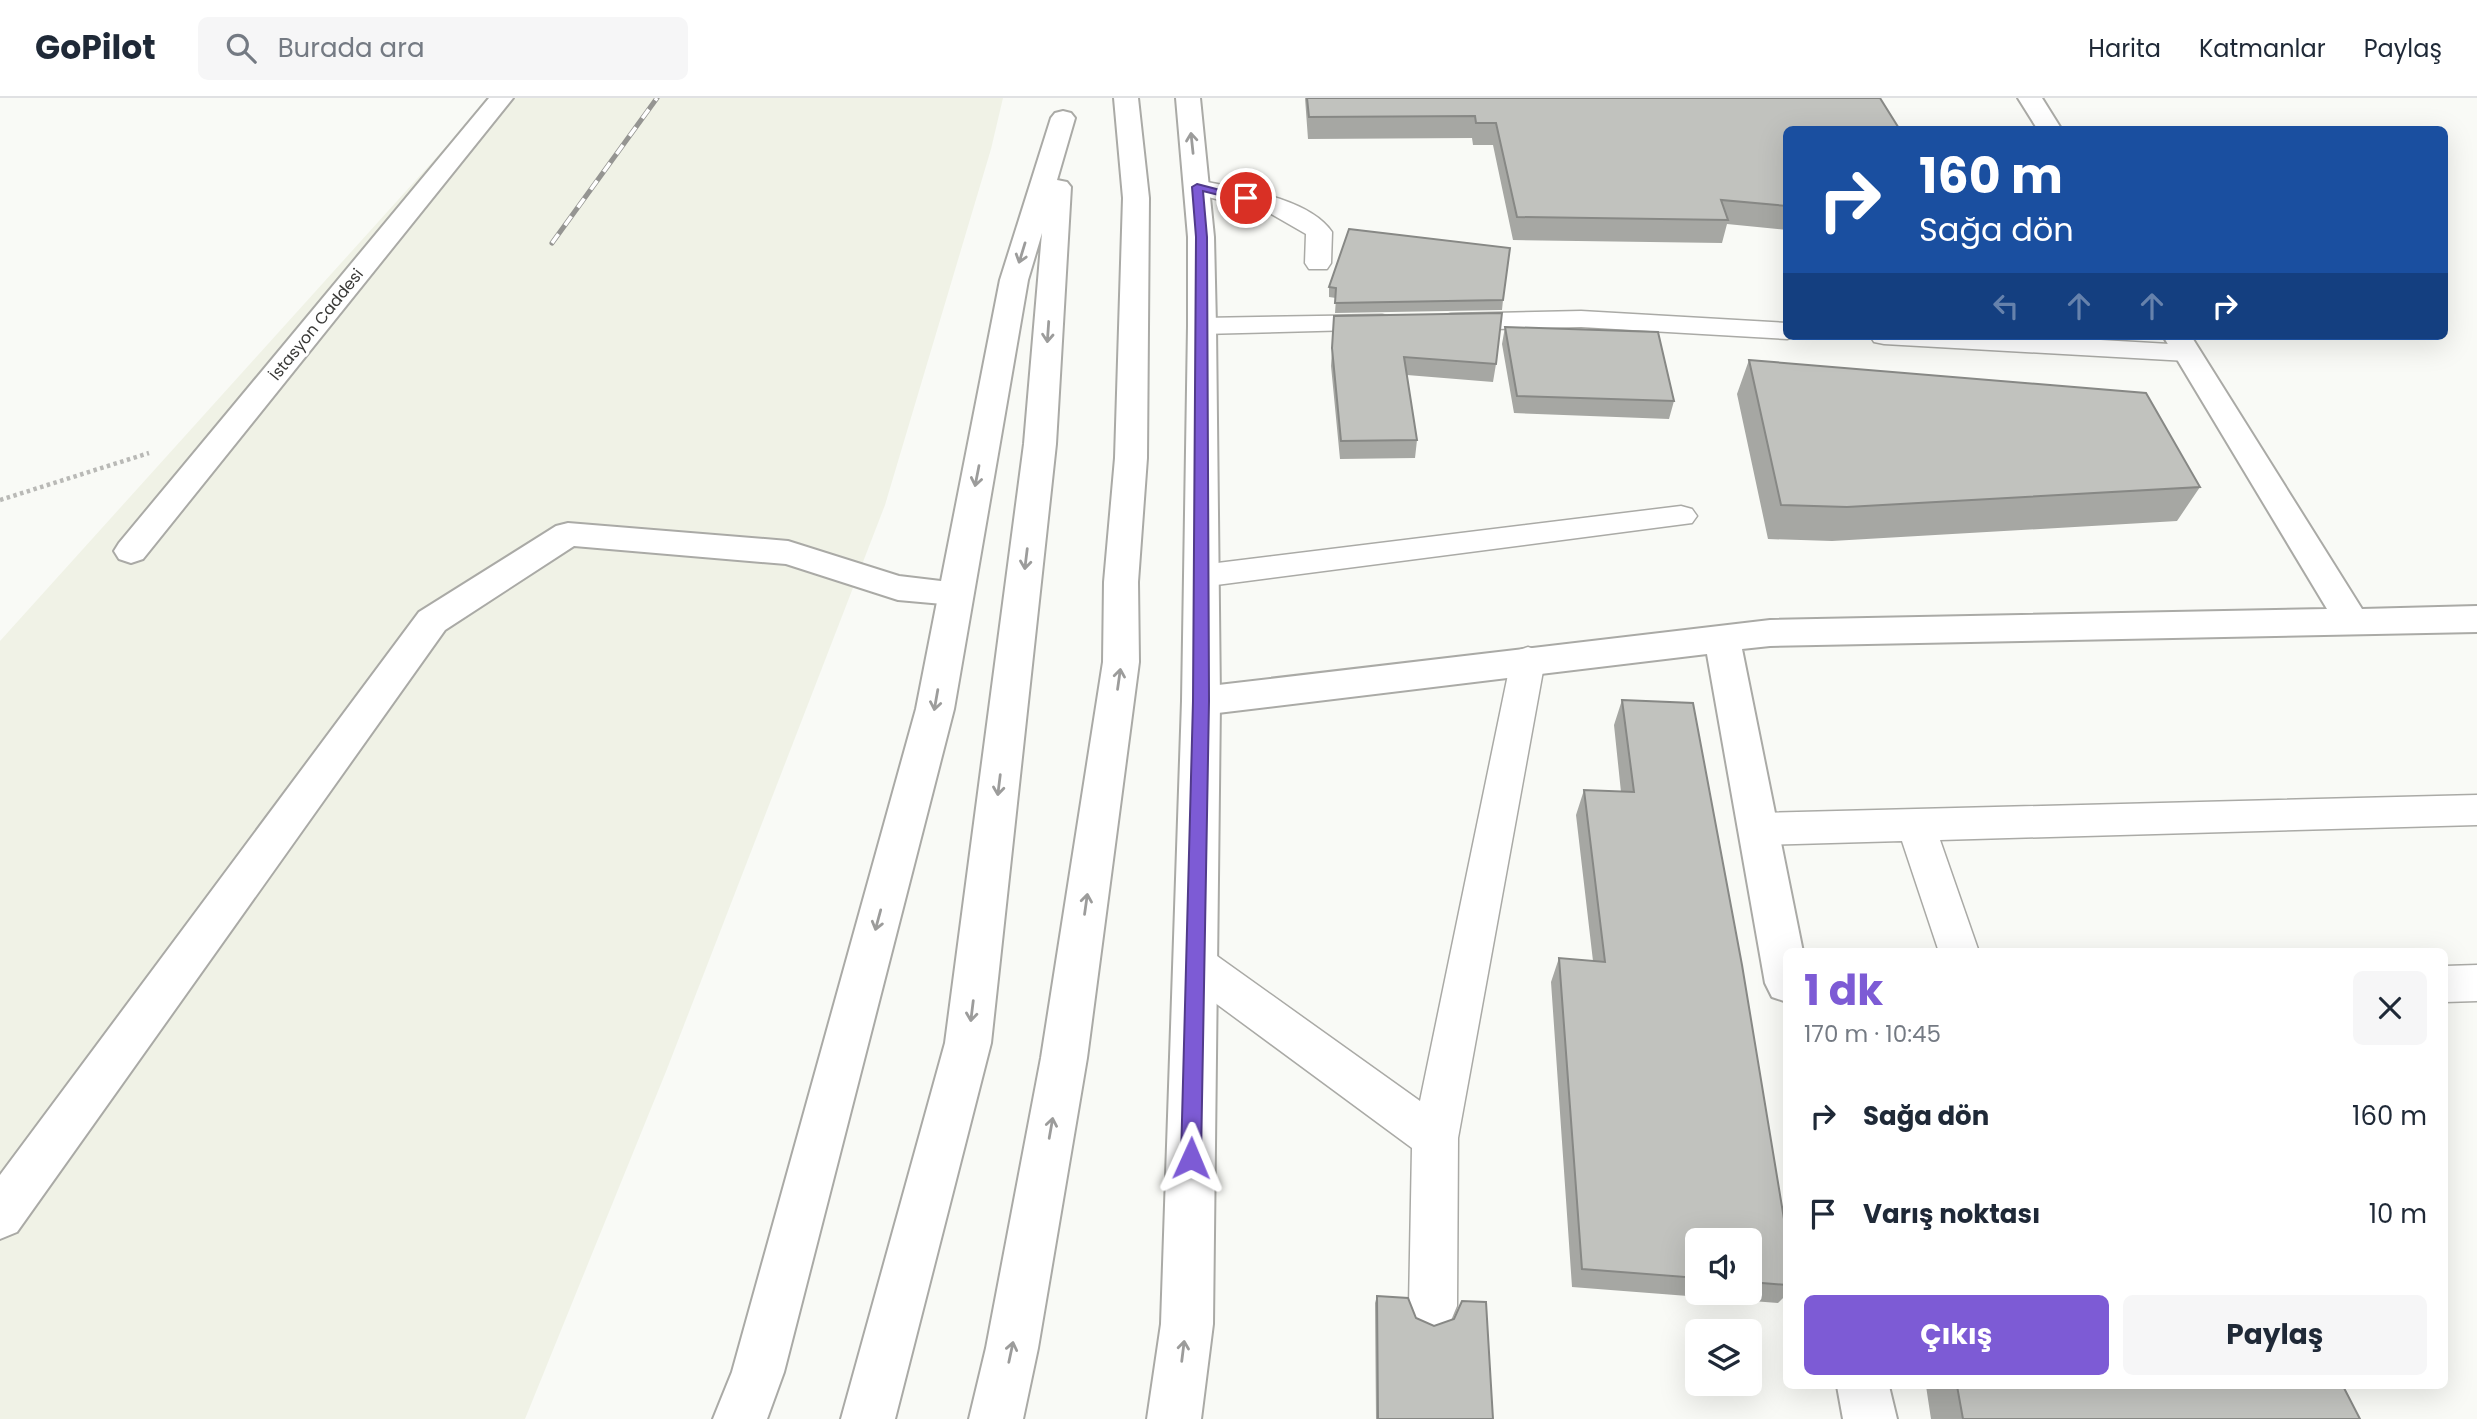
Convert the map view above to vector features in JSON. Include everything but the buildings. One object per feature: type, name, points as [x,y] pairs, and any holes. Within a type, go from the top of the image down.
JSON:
[{"type":"main road","name":"İstasyon Caddesi","points":[[131,551],[501,98]]},
{"type":"main road","points":[[996,1419],[1012,1348],[1064,1058],[1121,662],[1121,582],[1131,458],[1136,198],[1126,98]]},
{"type":"main road","points":[[1174,1419],[1187,1324],[1201,701],[1202,237],[1188,98]]},
{"type":"main road","points":[[2030,98],[2048,126]]},
{"type":"main road","points":[[740,1419],[758,1371],[935,709],[954,593],[1014,280],[1064,108]]},
{"type":"main road","points":[[868,1419],[968,1043],[1040,444],[1064,108]]},
{"type":"main road","points":[[2182,344],[2353,621]]},
{"type":"main road","points":[[0,1215],[432,621],[568,534],[788,553],[898,588],[954,593]]},
{"type":"main road","points":[[1201,701],[1770,633],[2477,619]]},
{"type":"main road","points":[[1722,639],[1783,962]]},
{"type":"main road","points":[[1864,1389],[1870,1419]]},
{"type":"lane","points":[[1197,187],[1271,204],[1304,219],[1319,232],[1318,263]]},
{"type":"lane","points":[[1316,324],[1317,296]]},
{"type":"lane","points":[[1202,327],[1581,319],[1783,331]]},
{"type":"lane","points":[[2033,340],[2182,344]]},
{"type":"lane","points":[[1201,576],[1681,516]]},
{"type":"lane","points":[[1433,1306],[1435,1138],[1528,660]]},
{"type":"lane","points":[[1758,829],[2477,810]]},
{"type":"lane","points":[[1916,825],[1958,948]]},
{"type":"lane","points":[[1195,964],[1435,1138]]},
{"type":"lane","points":[[2448,984],[2477,983]]},
{"type":"path","points":[[0,500],[232,427]]},
{"type":"shaded area","points":[[490,98],[1003,98],[991,149],[885,505],[667,1069],[525,1419],[0,1419],[0,641]]},
{"type":"railway","points":[[552,243],[657,98]]},
{"type":"route","points":[[1191,1158],[1201,701],[1202,237],[1197,187],[1246,198]]}]
